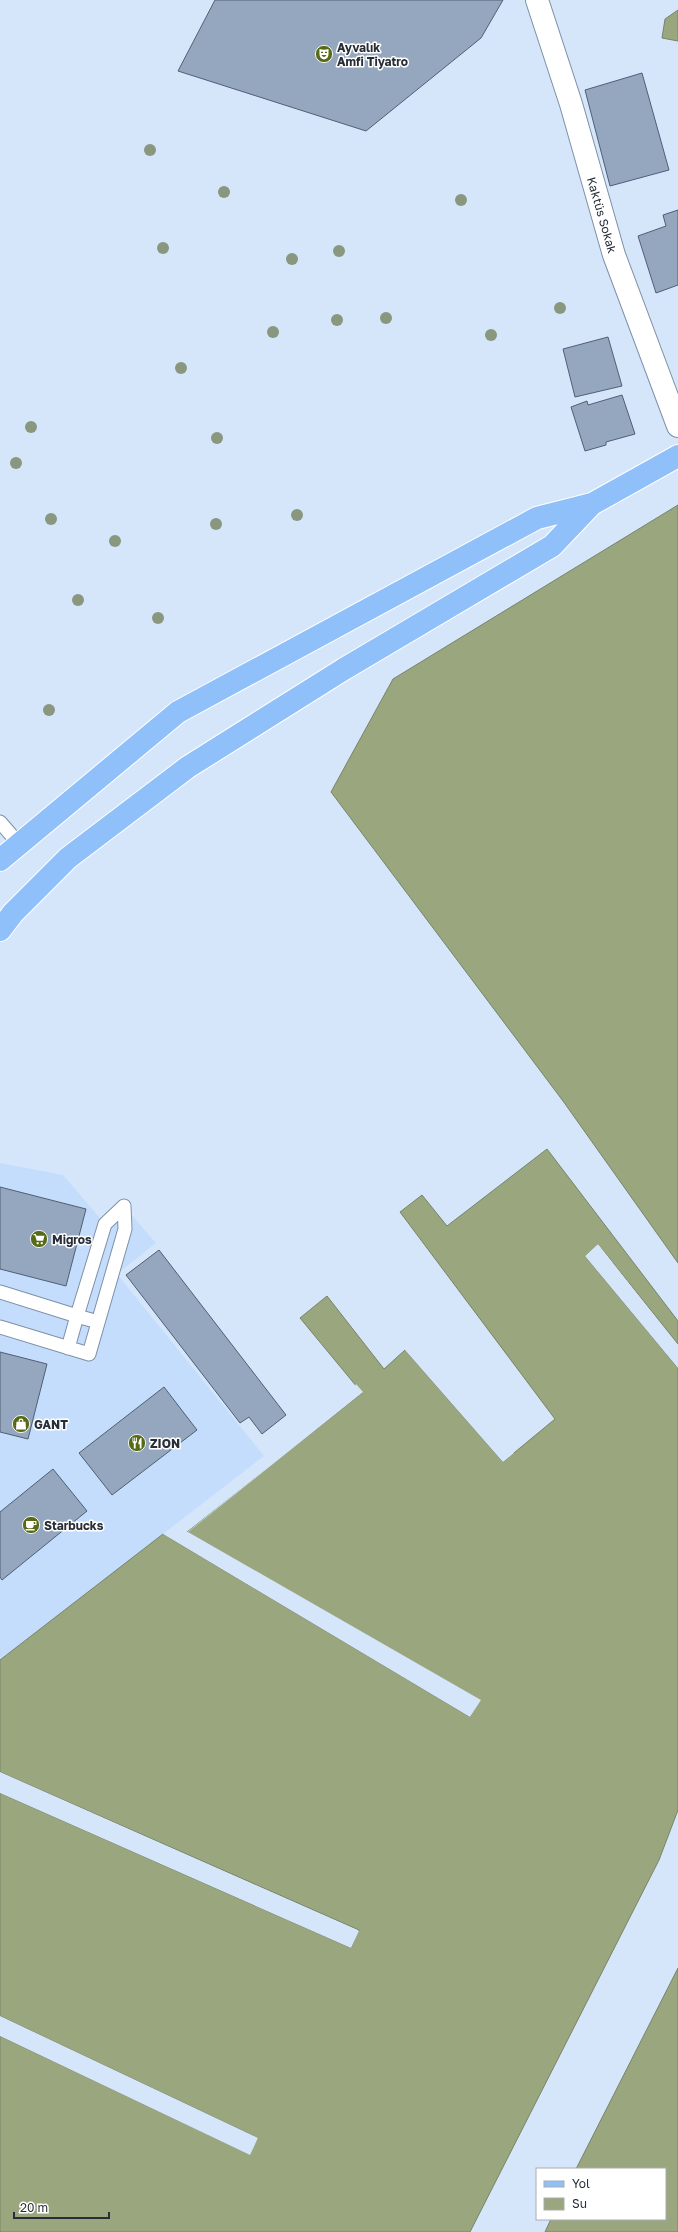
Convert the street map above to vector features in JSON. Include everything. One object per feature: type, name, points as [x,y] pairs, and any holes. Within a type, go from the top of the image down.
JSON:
[{"type":"main road","points":[[0,860],[178,712],[537,518],[592,504],[678,456]]},
{"type":"main road","points":[[0,930],[13,913],[68,858],[188,767],[344,669],[552,546],[592,504]]},
{"type":"street","name":"Kaktüs Sokak","points":[[537,0],[571,104],[614,255],[678,426]]},
{"type":"lane","points":[[0,822],[19,844]]},
{"type":"lane","points":[[0,1327],[68,1348],[89,1354],[125,1229],[124,1206],[105,1224],[68,1348]]},
{"type":"lane","points":[[0,1292],[98,1322]]},
{"type":"shaded area","points":[[0,1163],[63,1175],[105,1224],[124,1206],[156,1243],[117,1274],[264,1456],[0,1660]]},
{"type":"water","points":[[678,10],[678,41],[662,38],[665,19]]},
{"type":"water","points":[[678,505],[678,1263],[563,1101],[331,792],[393,679]]},
{"type":"water","points":[[547,1149],[678,1321],[678,1344],[598,1244],[585,1256],[678,1368],[678,1810],[659,1860],[470,2232],[0,2232],[0,2036],[249,2154],[258,2138],[0,2016],[0,1793],[351,1948],[359,1930],[0,1772],[0,1660],[163,1534],[470,1717],[480,1700],[187,1532],[362,1393],[300,1318],[327,1296],[384,1369],[405,1350],[503,1462],[555,1419],[400,1212],[422,1195],[447,1226]]},
{"type":"water","points":[[678,1968],[678,2232],[545,2232],[551,2220],[666,2220],[666,2168],[577,2168]]},
{"type":"pier","points":[[598,1244],[678,1346],[597,1247],[587,1256],[678,1365],[678,1368],[585,1256]]},
{"type":"pier","points":[[407,1349],[503,1459],[512,1452],[514,1453],[503,1462],[405,1350]]},
{"type":"pier","points":[[356,1384],[363,1392],[188,1532],[481,1700],[470,1717],[163,1534],[165,1533],[470,1715],[478,1701],[186,1533],[360,1392],[355,1386]]},
{"type":"pier","points":[[0,1772],[359,1931],[351,1948],[0,1793],[0,1791],[350,1946],[357,1932],[0,1774]]},
{"type":"pier","points":[[0,2016],[258,2138],[250,2155],[0,2036],[0,2034],[249,2152],[255,2139],[0,2018]]},
{"type":"building","name":"Ayvalık Amfi Tiyatro","points":[[215,0],[503,0],[481,38],[366,131],[178,71]]},
{"type":"building","points":[[642,73],[669,170],[610,186],[585,90]]},
{"type":"building","points":[[678,210],[678,285],[656,293],[638,236],[666,226],[663,215]]},
{"type":"building","points":[[608,337],[622,386],[575,397],[563,349]]},
{"type":"building","points":[[622,395],[635,434],[606,442],[606,445],[585,451],[571,407],[587,401],[588,405]]},
{"type":"building","name":"Migros","points":[[0,1187],[86,1209],[66,1286],[0,1269]]},
{"type":"building","points":[[159,1250],[286,1415],[262,1434],[249,1417],[240,1423],[126,1275]]},
{"type":"building","points":[[0,1352],[47,1364],[28,1439],[0,1432]]},
{"type":"building","points":[[164,1387],[197,1430],[112,1495],[79,1453]]},
{"type":"building","points":[[53,1469],[87,1511],[2,1580],[0,1577],[0,1512]]},
{"type":"place","name":"Ayvalık Amfi Tiyatro","points":[[324,54]]},
{"type":"place","name":"Migros","points":[[39,1239]]},
{"type":"place","name":"GANT","points":[[21,1424]]},
{"type":"place","name":"ZION","points":[[137,1443]]},
{"type":"place","name":"Starbucks","points":[[31,1525]]}]
